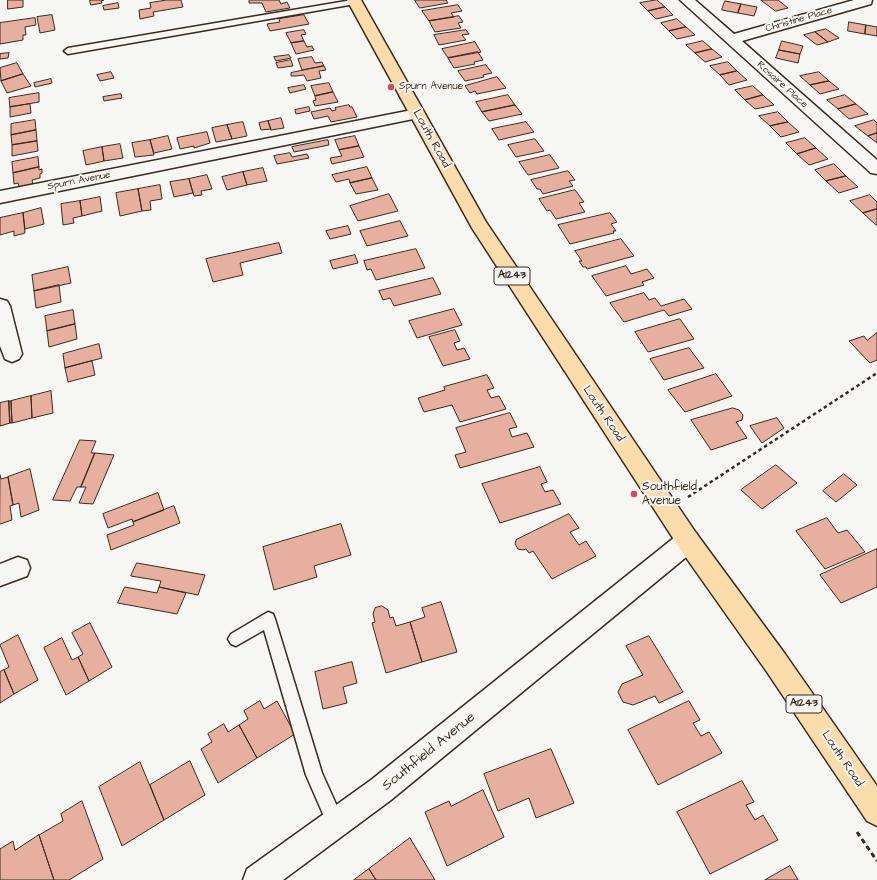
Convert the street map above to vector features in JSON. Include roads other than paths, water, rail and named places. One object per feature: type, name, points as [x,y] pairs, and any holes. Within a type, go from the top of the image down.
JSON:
[{"type":"main road","name":"Louth Road","points":[[355,1],[391,69],[478,224],[688,541],[776,663],[877,811]]},
{"type":"street","name":"Rosaire Place","points":[[688,0],[877,169]]},
{"type":"street","name":"Christine Place","points":[[732,39],[869,3]]},
{"type":"street","name":"Spurn Avenue","points":[[0,197],[417,114]]},
{"type":"street","points":[[0,306],[12,354]]},
{"type":"street","name":"Southfield Avenue","points":[[258,880],[381,790],[688,541]]},
{"type":"lane","points":[[68,51],[355,1]]},
{"type":"lane","points":[[236,639],[268,619],[314,775],[336,824]]},
{"type":"place","name":"Spurn Avenue","points":[[391,87]]},
{"type":"place","name":"Southfield Avenue","points":[[634,494]]}]
